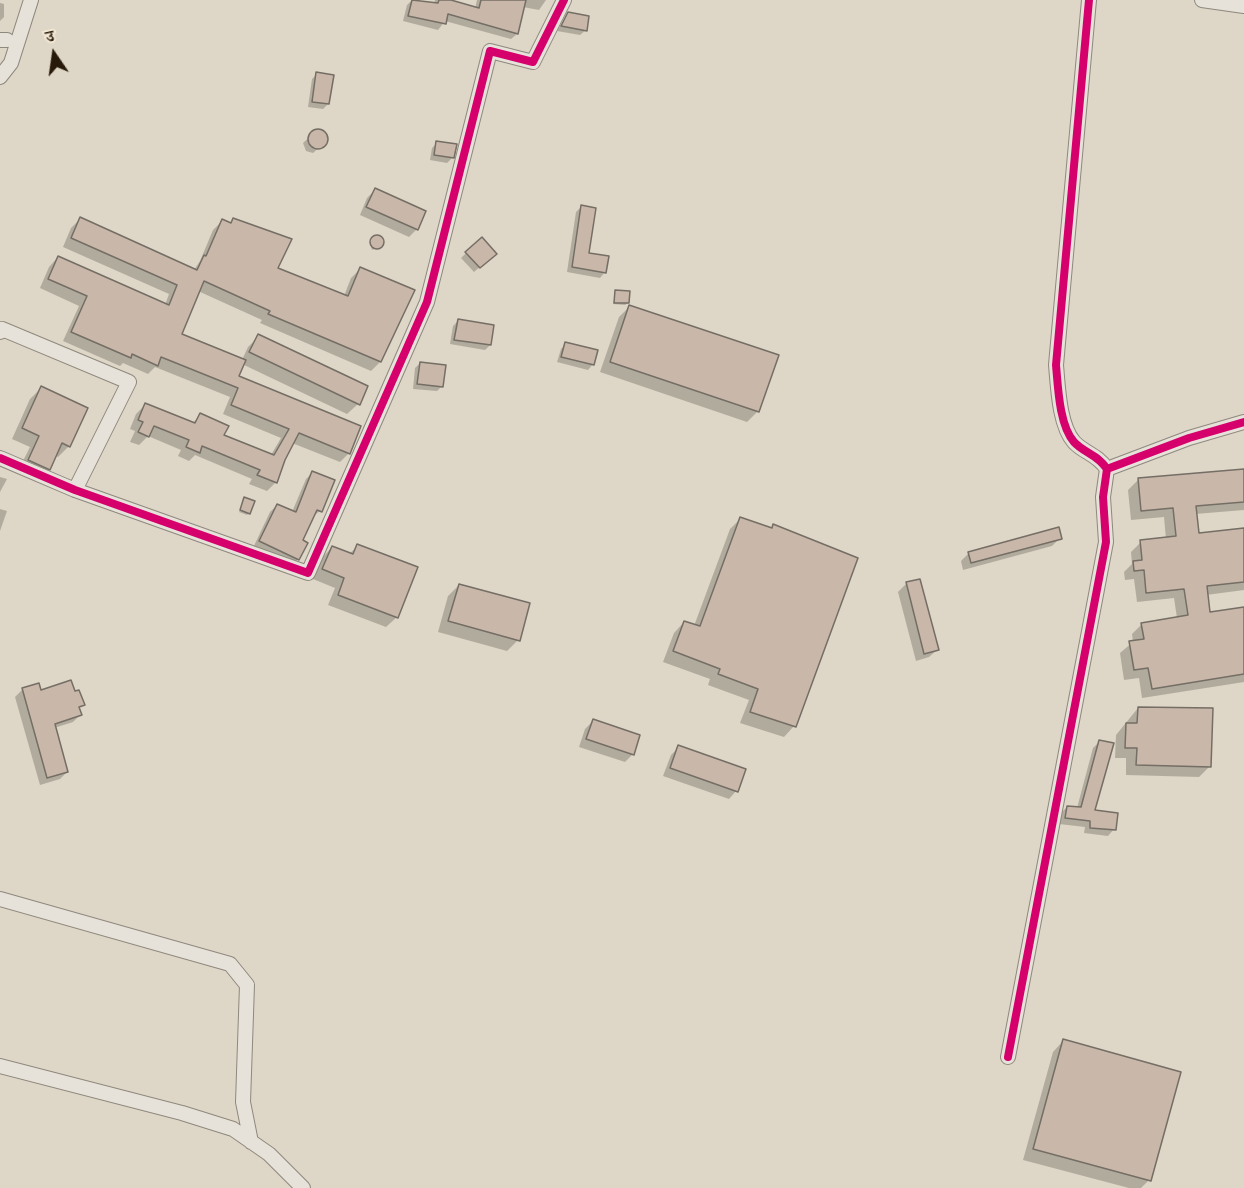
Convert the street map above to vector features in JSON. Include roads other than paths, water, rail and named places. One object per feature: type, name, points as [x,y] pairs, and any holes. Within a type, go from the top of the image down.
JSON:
[{"type":"street","points":[[0,77],[11,63],[31,0]]},
{"type":"street","points":[[0,458],[75,490],[308,573],[427,302],[490,51],[533,62],[564,0]]},
{"type":"street","points":[[1008,1057],[1106,542],[1103,497],[1107,469],[1100,458],[1074,442],[1060,408],[1056,365],[1089,0]]},
{"type":"street","points":[[1202,0],[1244,6]]},
{"type":"street","points":[[0,332],[2,329],[129,382],[75,490]]},
{"type":"street","points":[[1107,469],[1189,438],[1244,422]]},
{"type":"street","points":[[0,899],[231,964],[246,985],[243,1102],[251,1142]]},
{"type":"street","points":[[0,1066],[182,1113],[232,1129],[269,1154],[303,1188]]}]
